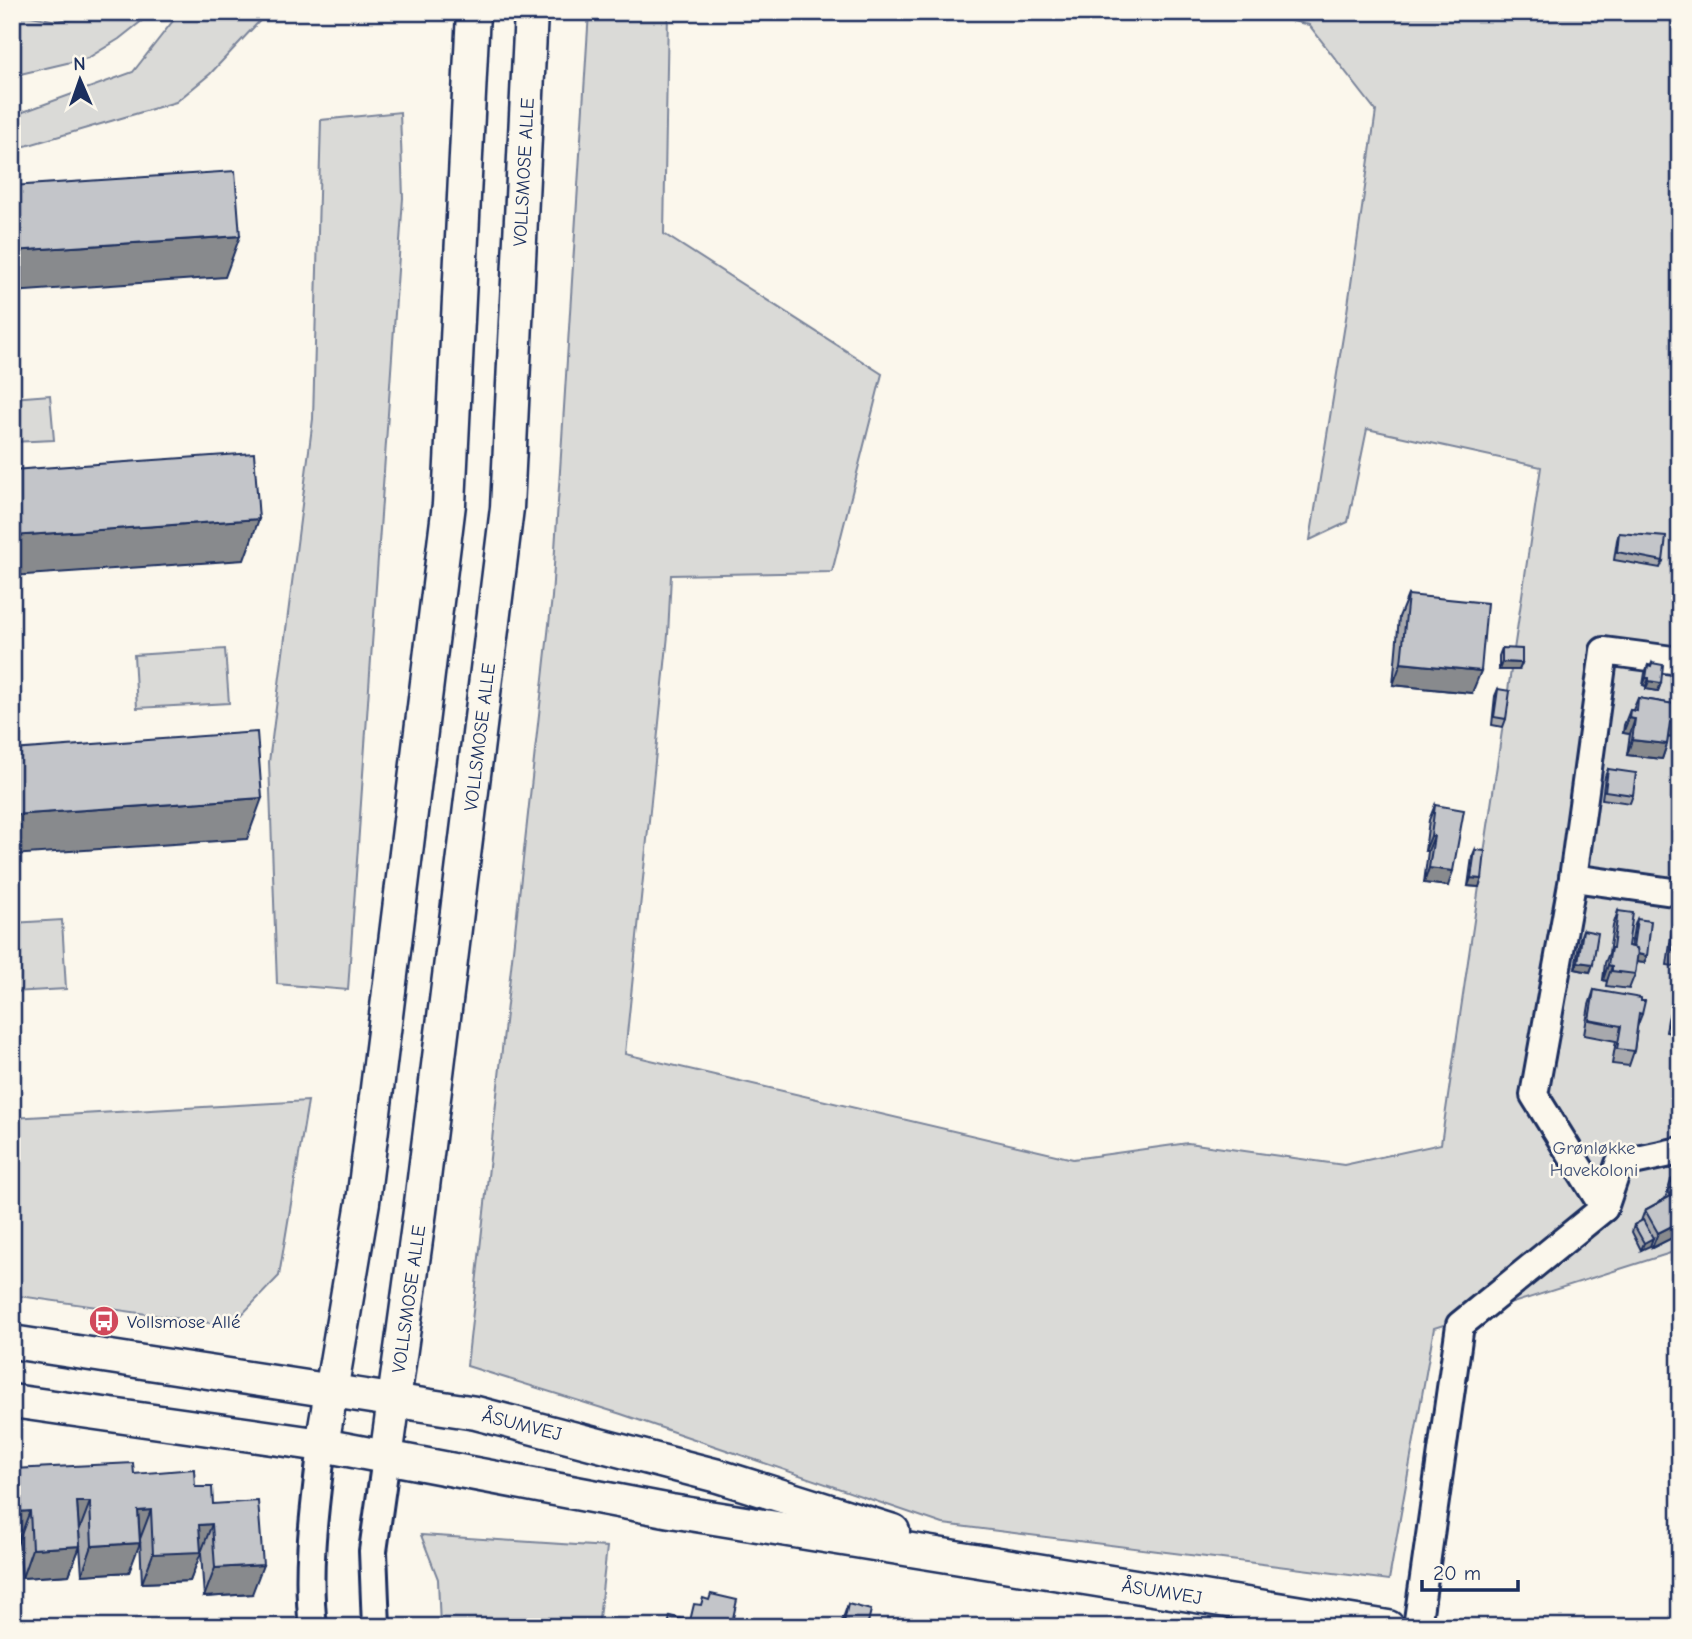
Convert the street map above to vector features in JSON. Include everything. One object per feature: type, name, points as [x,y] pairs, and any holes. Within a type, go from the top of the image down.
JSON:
[{"type":"street","points":[[313,1627],[310,1595],[311,1539],[322,1445],[363,1202],[449,504],[473,12]]},
{"type":"street","name":"VOLLSMOSE ALLE","points":[[386,1458],[420,1211],[507,508],[531,12]]},
{"type":"street","points":[[1604,1208],[1534,1095],[1573,878],[1604,651],[1680,661]]},
{"type":"street","points":[[1573,878],[1680,893]]},
{"type":"street","points":[[1417,1627],[1460,1325],[1604,1208],[1619,1164],[1680,1151]]},
{"type":"street","name":"ÅSUMVEJ","points":[[12,1342],[476,1413],[687,1468],[1018,1568]]},
{"type":"street","name":"ÅSUMVEJ","points":[[12,1401],[322,1445],[671,1511],[1388,1627]]},
{"type":"street","points":[[376,1627],[373,1550],[386,1458]]},
{"type":"green space","points":[[12,12],[56,21],[87,17],[97,12],[153,12],[119,39],[88,58],[12,76]]},
{"type":"green space","points":[[180,12],[268,12],[210,74],[176,102],[12,150],[12,116],[133,72]]},
{"type":"green space","name":"Grønløkke Havekoloni","points":[[589,12],[668,12],[664,234],[882,374],[832,572],[671,575],[668,635],[625,1054],[1073,1159],[1188,1143],[1344,1165],[1441,1144],[1541,467],[1367,429],[1348,522],[1310,540],[1376,111],[1309,25],[1256,12],[1680,12],[1680,1250],[1434,1328],[1389,1580],[943,1524],[621,1414],[467,1366],[552,597]]},
{"type":"green space","points":[[400,112],[403,198],[348,990],[277,984],[269,762],[313,419],[321,120]]},
{"type":"green space","points":[[50,395],[54,440],[12,442],[12,398]]},
{"type":"green space","points":[[225,649],[229,703],[137,708],[134,655]]},
{"type":"green space","points":[[62,920],[66,989],[12,992],[12,923]]},
{"type":"green space","points":[[308,1101],[279,1276],[231,1326],[12,1295],[12,1118]]},
{"type":"green space","points":[[421,1535],[607,1547],[598,1627],[440,1627],[438,1579]]},
{"type":"building","points":[[235,171],[240,236],[12,251],[12,186]]},
{"type":"building","points":[[254,453],[259,519],[12,536],[12,470]]},
{"type":"building","points":[[1619,533],[1666,537],[1663,561],[1617,552]]},
{"type":"building","points":[[1408,595],[1487,603],[1481,671],[1401,663]]},
{"type":"building","points":[[1502,648],[1522,649],[1522,663],[1502,662]]},
{"type":"building","points":[[1652,663],[1663,665],[1661,683],[1646,678],[1648,665],[1651,666]]},
{"type":"building","points":[[1498,689],[1510,691],[1506,719],[1494,717]]},
{"type":"building","points":[[1638,698],[1680,705],[1680,723],[1670,722],[1667,744],[1632,740],[1635,719],[1629,718],[1630,710],[1637,711]]},
{"type":"building","points":[[257,732],[262,798],[12,815],[12,750]]},
{"type":"building","points":[[1608,769],[1636,773],[1633,795],[1605,791]]},
{"type":"building","points":[[1435,805],[1464,810],[1453,871],[1429,868]]},
{"type":"building","points":[[1475,850],[1485,851],[1482,879],[1471,878]]},
{"type":"building","points":[[1680,901],[1680,951],[1672,950]]},
{"type":"building","points":[[1618,911],[1633,913],[1628,946],[1637,948],[1638,951],[1635,974],[1612,971],[1612,966],[1608,965]]},
{"type":"building","points":[[1637,919],[1651,921],[1647,956],[1638,954],[1637,948],[1633,947]]},
{"type":"building","points":[[1583,930],[1598,933],[1593,964],[1578,962]]},
{"type":"building","points":[[1594,990],[1645,1001],[1642,1014],[1639,1013],[1634,1051],[1617,1049],[1621,1026],[1589,1020]]},
{"type":"building","points":[[1670,1012],[1680,1013],[1680,1027],[1669,1025]]},
{"type":"building","points":[[1680,1175],[1680,1191],[1671,1180]]},
{"type":"building","points":[[1677,1185],[1680,1191],[1680,1222],[1658,1233],[1645,1210],[1671,1196],[1668,1190]]},
{"type":"building","points":[[1643,1220],[1653,1238],[1644,1243],[1634,1225]]},
{"type":"building","points":[[133,1463],[134,1474],[194,1469],[195,1487],[212,1487],[213,1504],[258,1501],[263,1565],[215,1568],[212,1524],[199,1525],[201,1552],[153,1554],[151,1510],[138,1511],[140,1543],[92,1546],[90,1502],[77,1502],[80,1546],[32,1549],[30,1511],[17,1512],[19,1538],[12,1538],[13,1469]]},
{"type":"building","points":[[711,1594],[737,1600],[731,1627],[668,1627],[670,1616],[690,1621],[694,1604],[701,1605],[703,1598],[709,1600]]},
{"type":"building","points":[[848,1604],[871,1610],[867,1627],[843,1627]]},
{"type":"place","name":"Vollsmose Allé","points":[[104,1321]]}]
